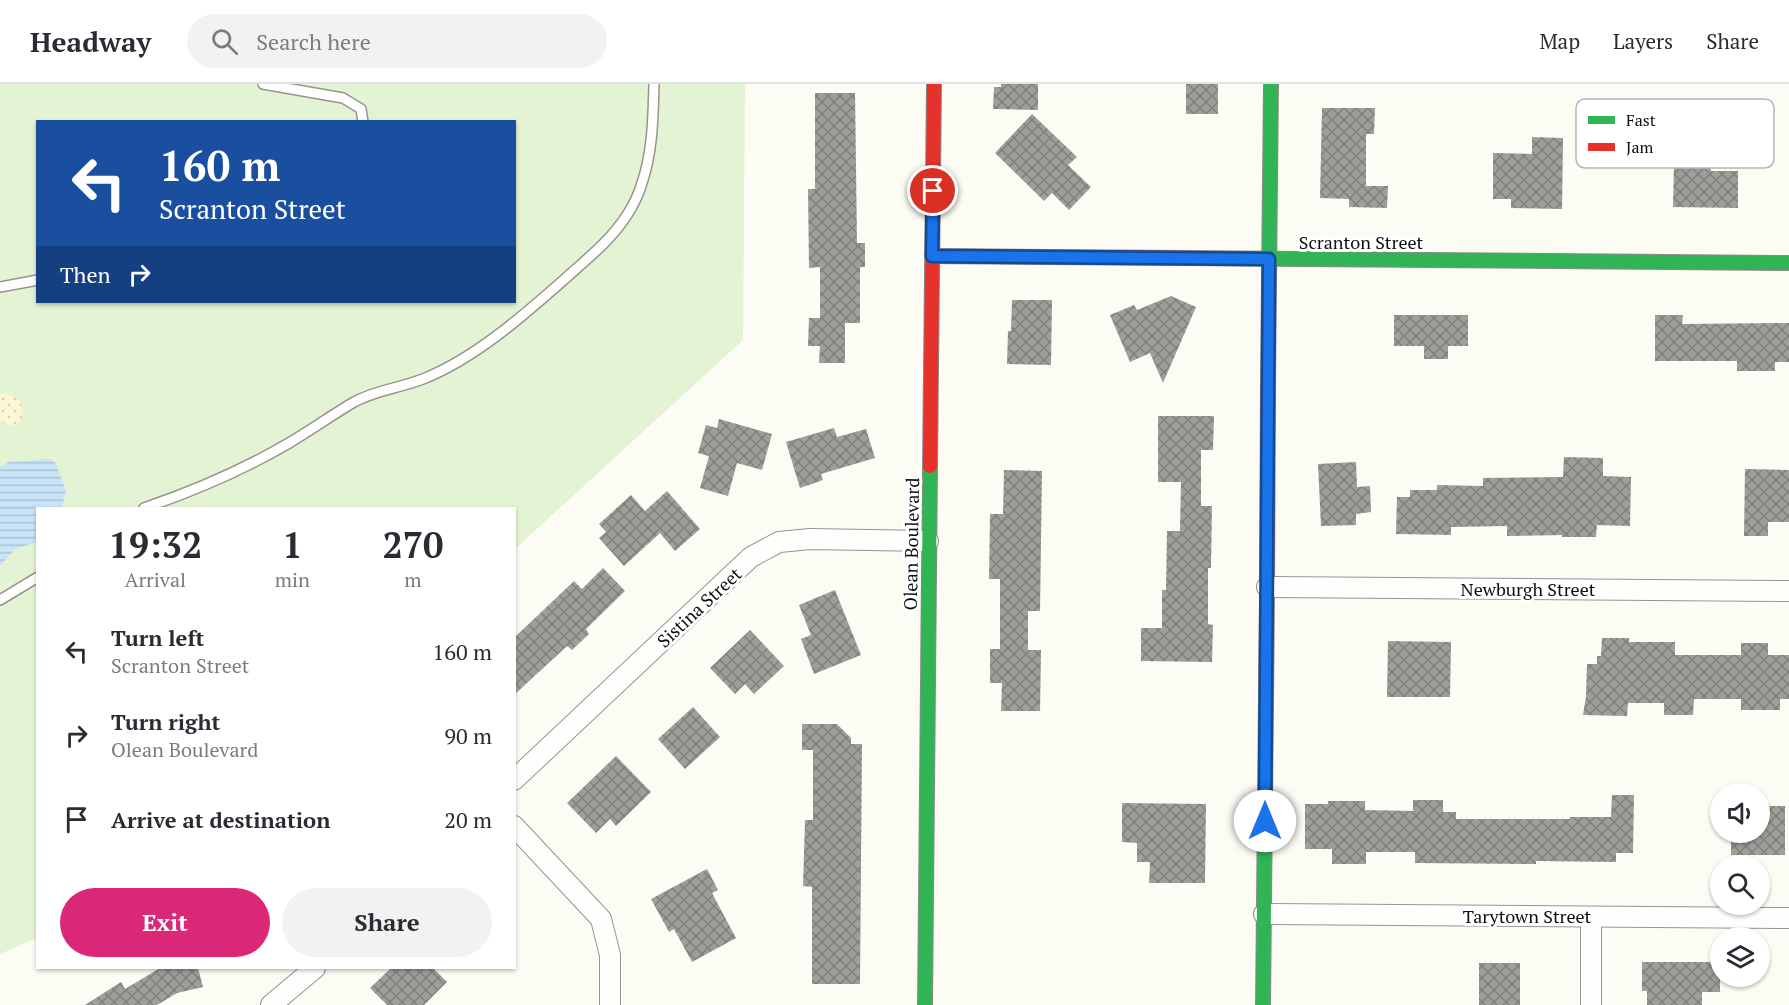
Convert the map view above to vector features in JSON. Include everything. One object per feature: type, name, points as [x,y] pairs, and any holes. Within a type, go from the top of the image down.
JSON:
[{"type":"street","name":"Olean Boulevard","points":[[925,1005],[934,84]]},
{"type":"street","points":[[1263,1005],[1271,84]]},
{"type":"street","name":"Scranton Street","points":[[932,256],[1789,263]]},
{"type":"street","name":"Sistina Street","points":[[516,778],[751,557],[779,542],[810,539],[928,541]]},
{"type":"street","name":"Newburgh Street","points":[[1267,587],[1789,591]]},
{"type":"street","points":[[516,828],[601,920],[610,955],[609,1005]]},
{"type":"street","name":"Tarytown Street","points":[[1264,915],[1789,918]]},
{"type":"street","points":[[1591,917],[1591,1005]]},
{"type":"street","points":[[271,1005],[314,969]]},
{"type":"lane","points":[[263,84],[343,98],[361,109],[363,120]]},
{"type":"lane","points":[[147,507],[189,493],[237,471],[289,443],[355,402],[382,390],[423,379],[460,360],[538,302],[603,245],[627,215],[642,184],[652,142],[654,84]]},
{"type":"lane","points":[[0,287],[36,280]]},
{"type":"lane","points":[[0,600],[36,578]]},
{"type":"green space","points":[[0,84],[745,84],[743,340],[516,548],[516,507],[36,507],[36,938],[0,954]]},
{"type":"sand","points":[[0,393],[14,396],[21,404],[22,419],[15,426],[0,422]]},
{"type":"water","points":[[49,459],[55,462],[66,490],[62,507],[36,507],[36,542],[15,549],[0,566],[0,467],[9,462]]},
{"type":"building","points":[[1001,84],[1038,84],[1038,110],[993,109],[994,87],[1001,87]]},
{"type":"building","points":[[1186,84],[1218,84],[1218,114],[1186,114]]},
{"type":"building","points":[[815,93],[855,93],[857,243],[865,243],[865,267],[860,267],[860,323],[845,323],[845,363],[819,363],[820,346],[808,346],[809,318],[820,318],[820,267],[809,268],[808,189],[815,189]]},
{"type":"building","points":[[1322,108],[1375,108],[1374,134],[1366,134],[1366,186],[1388,186],[1387,208],[1349,207],[1349,199],[1320,198]]},
{"type":"building","points":[[1032,114],[1077,157],[1068,165],[1091,187],[1069,210],[1052,193],[1044,201],[995,153]]},
{"type":"building","points":[[1532,137],[1563,138],[1562,209],[1511,208],[1511,199],[1493,199],[1493,153],[1532,154]]},
{"type":"building","points":[[1674,168],[1738,171],[1738,208],[1673,207]]},
{"type":"building","points":[[1171,296],[1196,307],[1163,383],[1150,353],[1130,362],[1110,315],[1134,305],[1137,310]]},
{"type":"building","points":[[1012,300],[1052,300],[1051,365],[1007,364]]},
{"type":"building","points":[[1394,315],[1468,315],[1468,346],[1448,346],[1448,359],[1424,359],[1424,346],[1394,346]]},
{"type":"building","points":[[1655,315],[1683,315],[1682,324],[1789,323],[1789,362],[1775,362],[1775,371],[1737,371],[1737,361],[1655,361]]},
{"type":"building","points":[[1158,416],[1214,416],[1213,450],[1201,450],[1201,506],[1212,506],[1211,568],[1208,568],[1208,624],[1213,625],[1212,662],[1141,661],[1141,628],[1162,628],[1162,590],[1166,590],[1167,531],[1180,531],[1181,482],[1158,482]]},
{"type":"building","points":[[719,419],[772,434],[762,470],[737,463],[728,496],[700,488],[709,456],[698,453],[706,425],[717,428]]},
{"type":"building","points":[[834,428],[837,437],[866,429],[875,458],[821,474],[823,480],[800,488],[786,442]]},
{"type":"building","points":[[1564,457],[1603,458],[1603,476],[1631,477],[1630,526],[1597,525],[1596,537],[1507,536],[1507,526],[1451,527],[1451,535],[1396,534],[1397,497],[1410,497],[1410,490],[1437,490],[1437,485],[1483,486],[1483,478],[1563,477]]},
{"type":"building","points":[[1356,462],[1357,487],[1370,486],[1371,512],[1356,514],[1356,525],[1321,526],[1318,464]]},
{"type":"building","points":[[1745,469],[1789,470],[1789,522],[1768,522],[1768,536],[1744,536]]},
{"type":"building","points":[[1004,470],[1042,471],[1040,611],[1028,611],[1028,650],[1041,650],[1040,711],[1001,711],[1002,683],[990,683],[990,649],[1000,649],[1000,579],[989,579],[990,514],[1003,514]]},
{"type":"building","points":[[667,491],[700,529],[675,551],[660,533],[624,566],[599,538],[606,532],[599,524],[631,495],[645,511]]},
{"type":"building","points":[[603,568],[625,591],[586,629],[589,634],[572,650],[567,646],[516,693],[516,636],[574,581],[582,589]]},
{"type":"building","points":[[835,590],[861,655],[814,674],[801,639],[811,635],[799,605]]},
{"type":"building","points":[[750,630],[784,666],[754,694],[745,684],[735,694],[710,668]]},
{"type":"building","points":[[1602,638],[1629,638],[1629,642],[1675,642],[1675,655],[1741,655],[1741,643],[1768,643],[1768,655],[1789,655],[1789,699],[1780,699],[1780,710],[1741,710],[1741,699],[1694,699],[1693,715],[1664,715],[1664,703],[1628,703],[1627,716],[1583,715],[1587,664],[1597,664],[1597,656],[1601,656]]},
{"type":"building","points":[[1388,641],[1451,642],[1450,697],[1387,697]]},
{"type":"building","points":[[693,707],[720,737],[685,769],[658,739]]},
{"type":"building","points":[[802,724],[837,724],[851,738],[851,744],[862,744],[860,984],[812,984],[812,887],[803,886],[805,820],[813,820],[813,750],[802,750]]},
{"type":"building","points":[[616,756],[651,792],[616,826],[610,819],[596,833],[567,803]]},
{"type":"building","points":[[1612,795],[1634,795],[1633,853],[1616,853],[1616,862],[1415,863],[1415,852],[1366,852],[1366,864],[1332,864],[1332,849],[1305,849],[1305,804],[1328,804],[1328,801],[1365,801],[1365,810],[1413,811],[1413,800],[1443,800],[1443,812],[1456,812],[1456,819],[1570,819],[1570,817],[1611,817]]},
{"type":"building","points":[[1122,803],[1206,804],[1205,883],[1149,883],[1150,862],[1137,862],[1137,843],[1122,842]]},
{"type":"building","points":[[1770,806],[1785,806],[1785,855],[1731,855],[1731,843],[1770,843]]},
{"type":"building","points":[[707,869],[718,890],[712,893],[736,938],[692,962],[674,929],[669,932],[651,899]]},
{"type":"building","points":[[1642,962],[1710,962],[1710,987],[1720,987],[1720,992],[1702,992],[1702,1005],[1647,1005],[1647,991],[1642,991]]},
{"type":"building","points":[[1479,963],[1520,963],[1520,1005],[1479,1005]]},
{"type":"building","points":[[158,969],[198,969],[203,987],[177,993],[157,1005],[85,1005],[121,982],[125,989]]},
{"type":"building","points":[[390,969],[434,969],[447,982],[424,1005],[387,1005],[370,988]]},
{"type":"traffic: fast","points":[[1268,379],[1271,84]]},
{"type":"traffic: fast","points":[[1191,258],[1789,263]]},
{"type":"traffic: fast","points":[[925,1005],[930,466]]},
{"type":"traffic: fast","points":[[1263,1005],[1267,599]]},
{"type":"traffic: jam","points":[[930,466],[934,84]]},
{"type":"traffic: jam","points":[[932,256],[1191,258]]},
{"type":"traffic: jam","points":[[1267,599],[1268,379]]},
{"type":"route","points":[[933,191],[932,256],[1269,259],[1265,821]]}]
